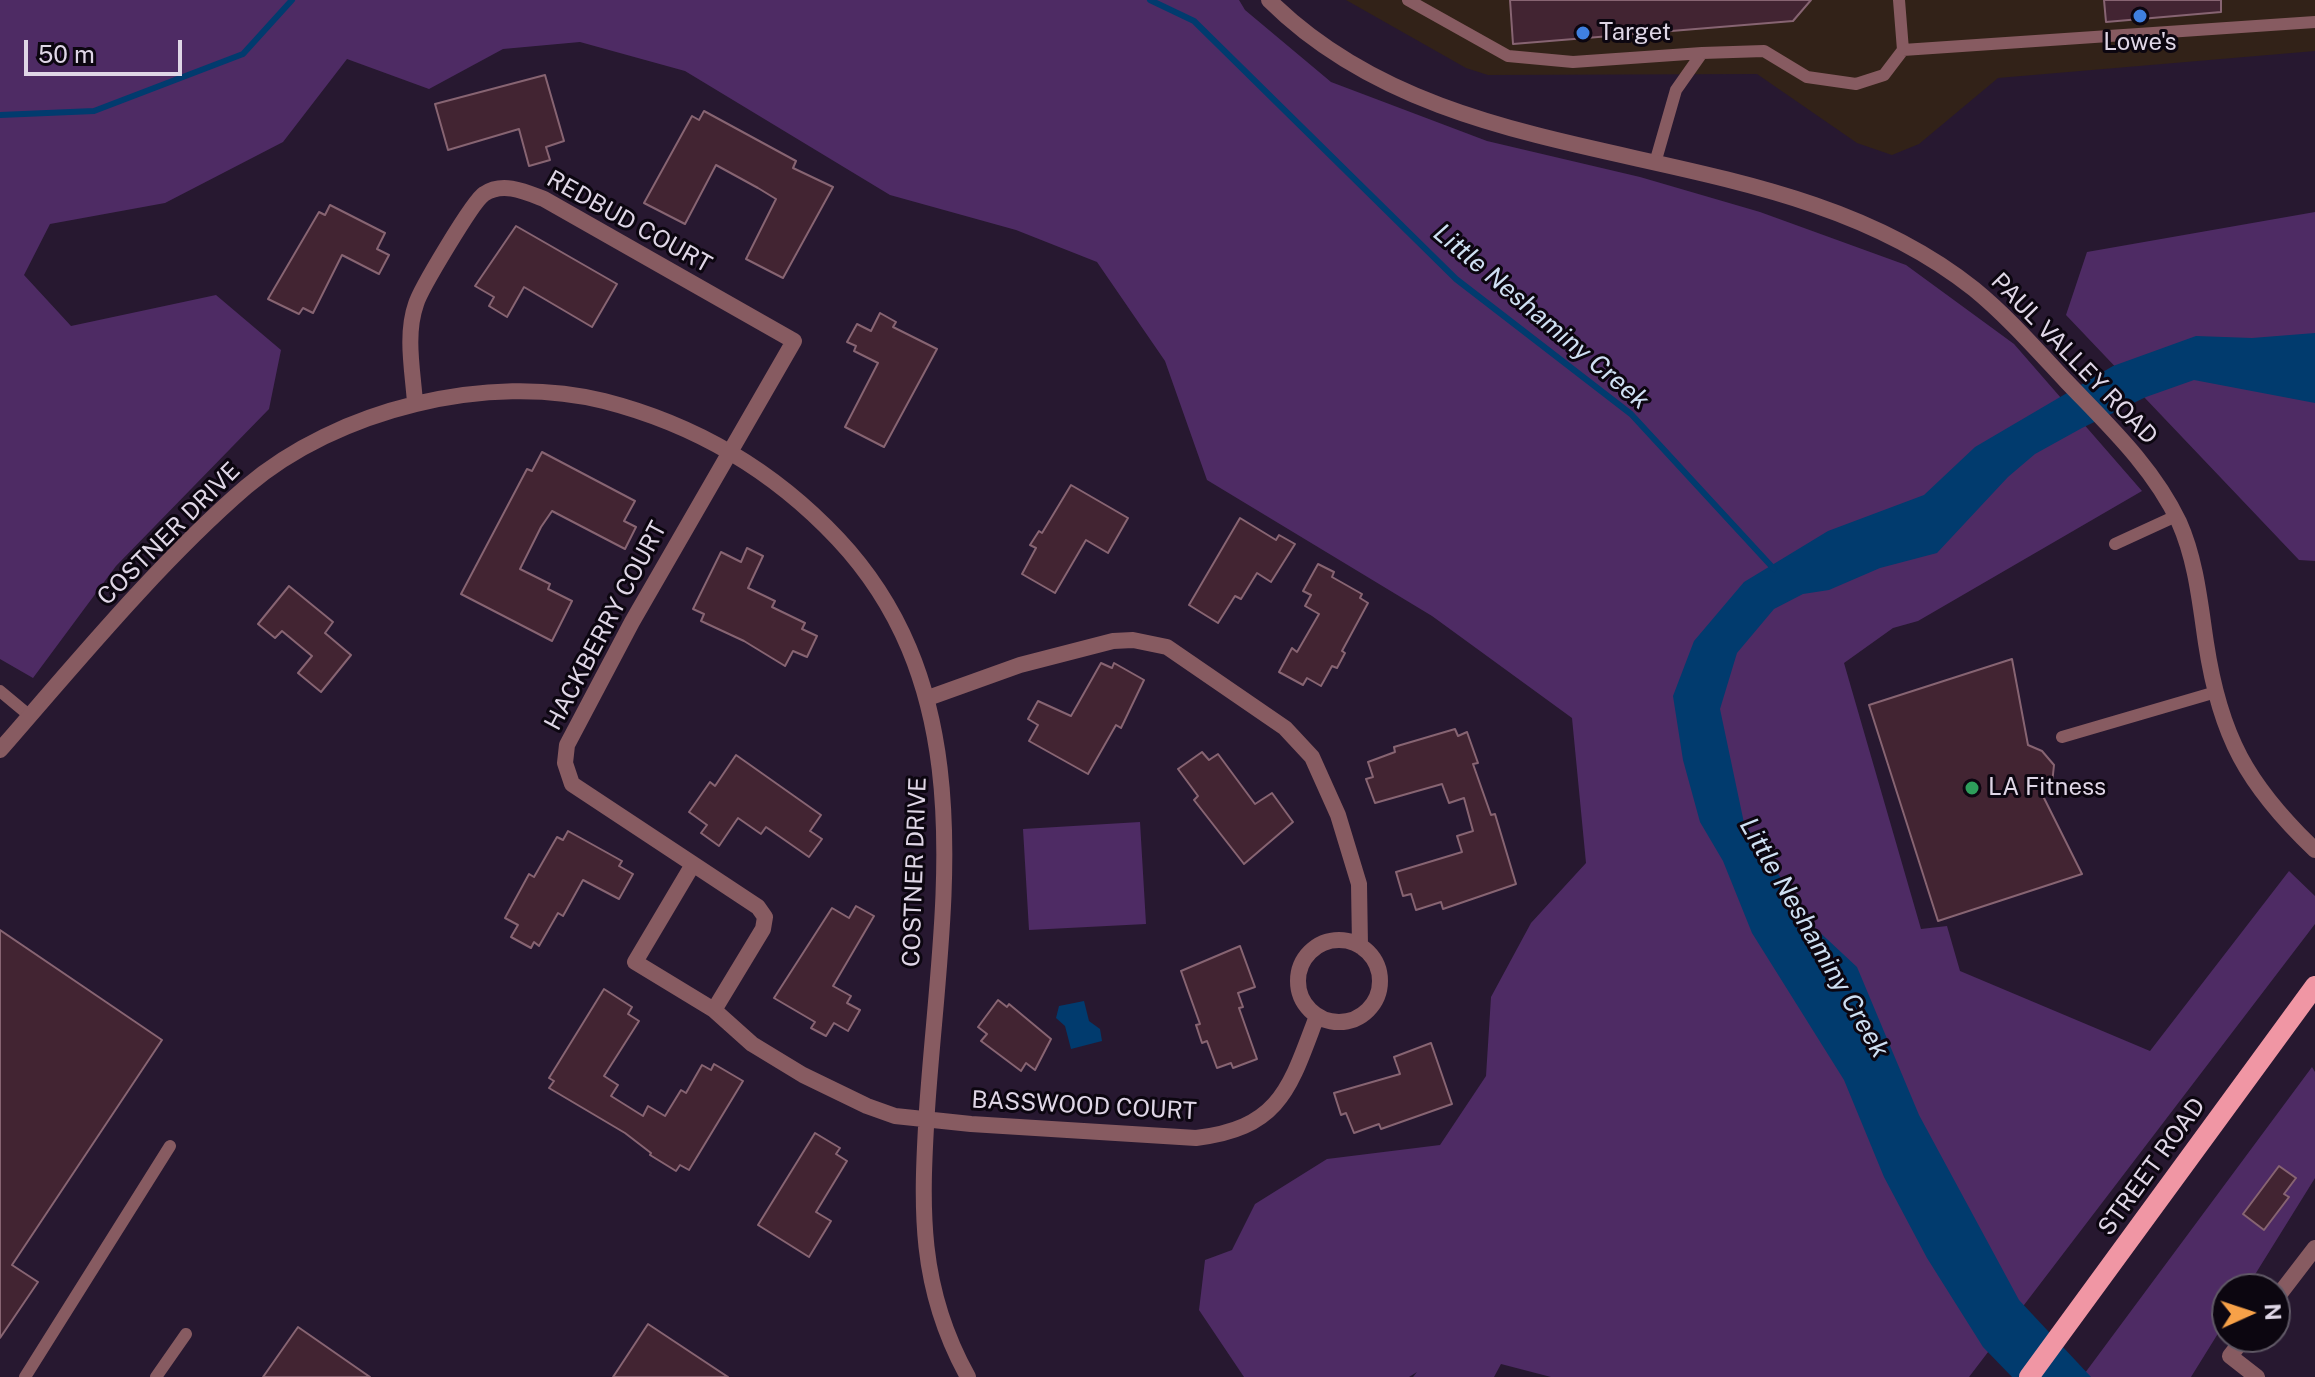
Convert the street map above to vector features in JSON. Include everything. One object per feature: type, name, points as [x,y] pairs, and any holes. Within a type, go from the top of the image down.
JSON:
[{"type":"main road","name":"STREET ROAD","points":[[2029,1377],[2315,986]]},
{"type":"street","name":"PAUL VALLEY ROAD","points":[[1269,0],[1291,22],[1326,47],[1363,70],[1425,100],[1506,125],[1839,212],[1904,241],[1973,288],[2140,459],[2176,516],[2192,561],[2225,729],[2248,775],[2315,850]]},
{"type":"street","name":"REDBUD COURT","points":[[415,403],[411,333],[416,303],[484,194],[515,188],[544,199],[794,341],[729,451]]},
{"type":"street","name":"COSTNER DRIVE","points":[[0,750],[180,551],[249,485],[322,439],[415,403],[501,392],[574,395],[642,413],[729,451],[799,501],[846,548],[891,614],[928,698],[942,765],[945,845],[927,1120],[923,1248],[940,1321],[968,1377]]},
{"type":"street","name":"HACKBERRY COURT","points":[[714,1010],[763,929],[765,917],[758,907],[572,784],[565,763],[567,745],[632,622],[729,451]]},
{"type":"street","points":[[928,698],[1020,665],[1113,641],[1133,640],[1167,647],[1285,728],[1312,757],[1338,815],[1359,884],[1360,946]]},
{"type":"street","name":"BASSWOOD COURT","points":[[692,866],[635,962],[714,1010],[752,1044],[816,1081],[895,1116],[1196,1138],[1223,1135],[1274,1108],[1295,1074],[1317,1016]]},
{"type":"street","points":[[1343,940],[1360,946],[1373,959],[1380,976],[1378,994],[1368,1010],[1353,1020],[1334,1022],[1317,1016],[1304,1003],[1298,986],[1300,968],[1309,952],[1325,942],[1343,940]]},
{"type":"street","points":[[2291,1279],[2315,1248]]},
{"type":"street","points":[[2232,1353],[2230,1356],[2257,1377]]},
{"type":"lane","points":[[1408,0],[1508,56],[1573,62],[1764,51],[1807,77],[1856,84],[1884,75],[1903,50],[1899,0]]},
{"type":"lane","points":[[1903,50],[2315,22]]},
{"type":"lane","points":[[1655,163],[1676,90],[1702,53]]},
{"type":"lane","points":[[2115,544],[2176,516]]},
{"type":"lane","points":[[0,691],[30,716]]},
{"type":"lane","points":[[2062,737],[2216,692]]},
{"type":"lane","points":[[25,1377],[170,1146]]},
{"type":"lane","points":[[156,1377],[186,1334]]},
{"type":"shaded area","points":[[0,0],[1239,0],[1245,10],[1331,82],[1487,141],[1640,177],[1760,212],[1906,265],[2014,344],[2142,491],[1918,621],[1893,628],[1844,663],[1921,929],[1947,926],[1960,971],[2150,1051],[2289,871],[2315,896],[2315,924],[1969,1377],[1551,1377],[1501,1364],[1494,1377],[1413,1377],[1417,1372],[1409,1377],[1244,1377],[1199,1310],[1205,1260],[1232,1250],[1255,1204],[1327,1159],[1440,1145],[1486,1076],[1491,997],[1531,923],[1586,863],[1572,718],[1432,616],[1207,480],[1165,361],[1097,262],[1016,230],[890,195],[685,71],[580,42],[503,49],[429,89],[347,59],[283,142],[165,203],[50,224],[24,275],[71,326],[216,295],[281,350],[269,409],[116,566],[33,678],[0,659]]},
{"type":"shaded area","points":[[1346,0],[2315,0],[2315,51],[1998,78],[1919,144],[1892,155],[1857,143],[1757,74],[1488,75],[1466,68]]},
{"type":"shaded area","points":[[2315,212],[2315,561],[2299,560],[2066,315],[2087,252]]},
{"type":"shaded area","points":[[1140,822],[1146,924],[1029,930],[1023,829]]},
{"type":"shaded area","points":[[2312,1067],[2315,1072],[2315,1178],[2256,1273],[2211,1273],[2211,1345],[2191,1377],[2082,1377]]},
{"type":"water","points":[[2315,333],[2315,403],[2194,380],[2146,397],[2082,428],[2035,454],[2008,477],[1937,553],[1880,568],[1829,590],[1803,594],[1774,609],[1737,653],[1720,709],[1744,823],[1813,926],[1857,967],[1919,1115],[2019,1300],[2091,1377],[2012,1377],[1983,1347],[1927,1258],[1884,1177],[1844,1080],[1752,933],[1723,861],[1700,822],[1683,760],[1673,696],[1694,641],[1744,582],[1828,531],[1924,495],[1975,447],[2113,366],[2196,336],[2252,338]]},
{"type":"water","points":[[1084,1001],[1089,1021],[1100,1029],[1102,1041],[1071,1049],[1065,1026],[1056,1018],[1059,1006]]},
{"type":"building","name":"Target","points":[[1510,0],[1811,0],[1793,21],[1513,44]]},
{"type":"building","name":"Lowe's","points":[[2104,0],[2221,0],[2221,12],[2106,22]]},
{"type":"building","points":[[545,75],[564,141],[546,147],[550,160],[529,166],[519,129],[448,150],[435,104]]},
{"type":"building","points":[[704,111],[796,161],[793,168],[833,187],[783,278],[746,259],[776,199],[716,165],[685,224],[644,203],[692,116],[699,120]]},
{"type":"building","points":[[330,205],[385,233],[377,249],[389,255],[379,274],[342,255],[313,313],[303,308],[299,314],[268,299],[319,212],[325,215]]},
{"type":"building","points":[[516,226],[617,284],[592,327],[524,287],[507,317],[489,306],[494,297],[475,286]]},
{"type":"building","points":[[880,313],[896,322],[893,327],[937,349],[884,447],[845,427],[878,363],[854,351],[856,346],[847,342],[857,324],[871,331]]},
{"type":"building","points":[[542,452],[635,501],[624,521],[636,527],[625,549],[552,511],[541,527],[520,569],[550,584],[548,589],[572,601],[552,641],[461,594],[527,469],[532,471]]},
{"type":"building","points":[[1071,485],[1128,518],[1108,553],[1086,540],[1055,593],[1022,574],[1036,548],[1030,545],[1039,531],[1042,533]]},
{"type":"building","points":[[1240,518],[1276,540],[1279,535],[1295,544],[1271,582],[1257,573],[1241,599],[1235,596],[1218,623],[1189,605]]},
{"type":"building","points":[[747,548],[763,556],[748,588],[775,601],[772,607],[805,623],[802,629],[817,636],[807,657],[793,651],[785,666],[744,641],[701,621],[704,614],[693,609],[721,552],[741,562]]},
{"type":"building","points":[[1318,564],[1334,572],[1332,577],[1362,594],[1360,598],[1368,603],[1342,651],[1345,653],[1337,668],[1332,666],[1321,686],[1307,678],[1303,685],[1279,672],[1292,648],[1297,652],[1319,614],[1305,606],[1311,595],[1303,591]]},
{"type":"building","points":[[289,586],[333,622],[325,633],[351,655],[321,692],[298,673],[312,656],[282,631],[275,638],[258,624]]},
{"type":"building","name":"LA Fitness","points":[[2012,659],[2028,745],[2042,751],[2054,765],[2052,784],[2043,796],[2082,874],[1938,921],[1869,705]]},
{"type":"building","points":[[1101,663],[1112,668],[1114,663],[1144,680],[1121,728],[1116,725],[1088,774],[1029,741],[1038,725],[1028,719],[1038,701],[1071,716]]},
{"type":"building","points":[[1455,729],[1458,736],[1467,732],[1478,763],[1473,764],[1491,815],[1495,814],[1516,884],[1443,909],[1441,902],[1416,910],[1411,894],[1403,896],[1396,872],[1462,852],[1457,836],[1473,831],[1464,798],[1449,803],[1442,784],[1375,803],[1366,779],[1373,777],[1368,762],[1395,752],[1394,747]]},
{"type":"building","points":[[1202,752],[1209,760],[1218,754],[1255,804],[1272,793],[1293,822],[1244,864],[1194,800],[1198,796],[1178,769]]},
{"type":"building","points":[[736,755],[821,815],[810,831],[822,839],[809,857],[766,827],[761,834],[738,818],[719,846],[701,833],[707,825],[689,812],[710,782],[715,786]]},
{"type":"building","points":[[568,831],[622,861],[619,866],[633,874],[619,899],[583,880],[563,916],[558,913],[539,946],[534,942],[531,948],[511,937],[518,925],[505,918],[529,874],[534,877],[557,837],[563,840]]},
{"type":"building","points":[[856,906],[874,916],[833,986],[851,996],[847,1003],[860,1010],[848,1031],[834,1023],[826,1036],[811,1028],[815,1022],[774,998],[832,908],[849,918]]},
{"type":"building","points":[[0,930],[162,1040],[12,1265],[38,1282],[0,1338]]},
{"type":"building","points":[[1240,946],[1255,987],[1238,993],[1243,1007],[1239,1008],[1257,1059],[1233,1068],[1231,1063],[1217,1068],[1207,1041],[1202,1043],[1196,1025],[1200,1024],[1181,971]]},
{"type":"building","points":[[604,989],[632,1007],[628,1014],[639,1021],[604,1076],[618,1085],[611,1096],[643,1116],[648,1106],[665,1116],[681,1090],[686,1093],[702,1065],[711,1070],[714,1064],[743,1081],[689,1170],[680,1165],[676,1171],[650,1155],[625,1133],[549,1088],[554,1081],[549,1078]]},
{"type":"building","points":[[998,1000],[1007,1007],[1009,1004],[1051,1039],[1035,1070],[1026,1063],[1021,1071],[981,1041],[987,1034],[978,1027]]},
{"type":"building","points":[[1431,1043],[1452,1104],[1381,1129],[1379,1124],[1354,1133],[1346,1113],[1341,1115],[1334,1093],[1400,1074],[1394,1057]]},
{"type":"building","points":[[815,1133],[840,1148],[836,1154],[847,1161],[816,1212],[831,1221],[809,1257],[758,1225]]},
{"type":"building","points":[[2279,1166],[2296,1178],[2284,1194],[2289,1197],[2264,1230],[2243,1214]]},
{"type":"building","points":[[648,1324],[728,1377],[613,1377]]},
{"type":"building","points":[[298,1327],[370,1377],[263,1377]]},
{"type":"waterway","name":"Little Neshaminy Creek","points":[[0,115],[94,111],[243,54],[292,0]]},
{"type":"waterway","name":"Little Neshaminy Creek","points":[[1150,0],[1194,21],[1456,279],[1631,414],[1774,569]]},
{"type":"place","name":"Lowe's","points":[[2140,16]]},
{"type":"place","name":"Target","points":[[1583,33]]},
{"type":"place","name":"LA Fitness","points":[[1972,788]]}]
